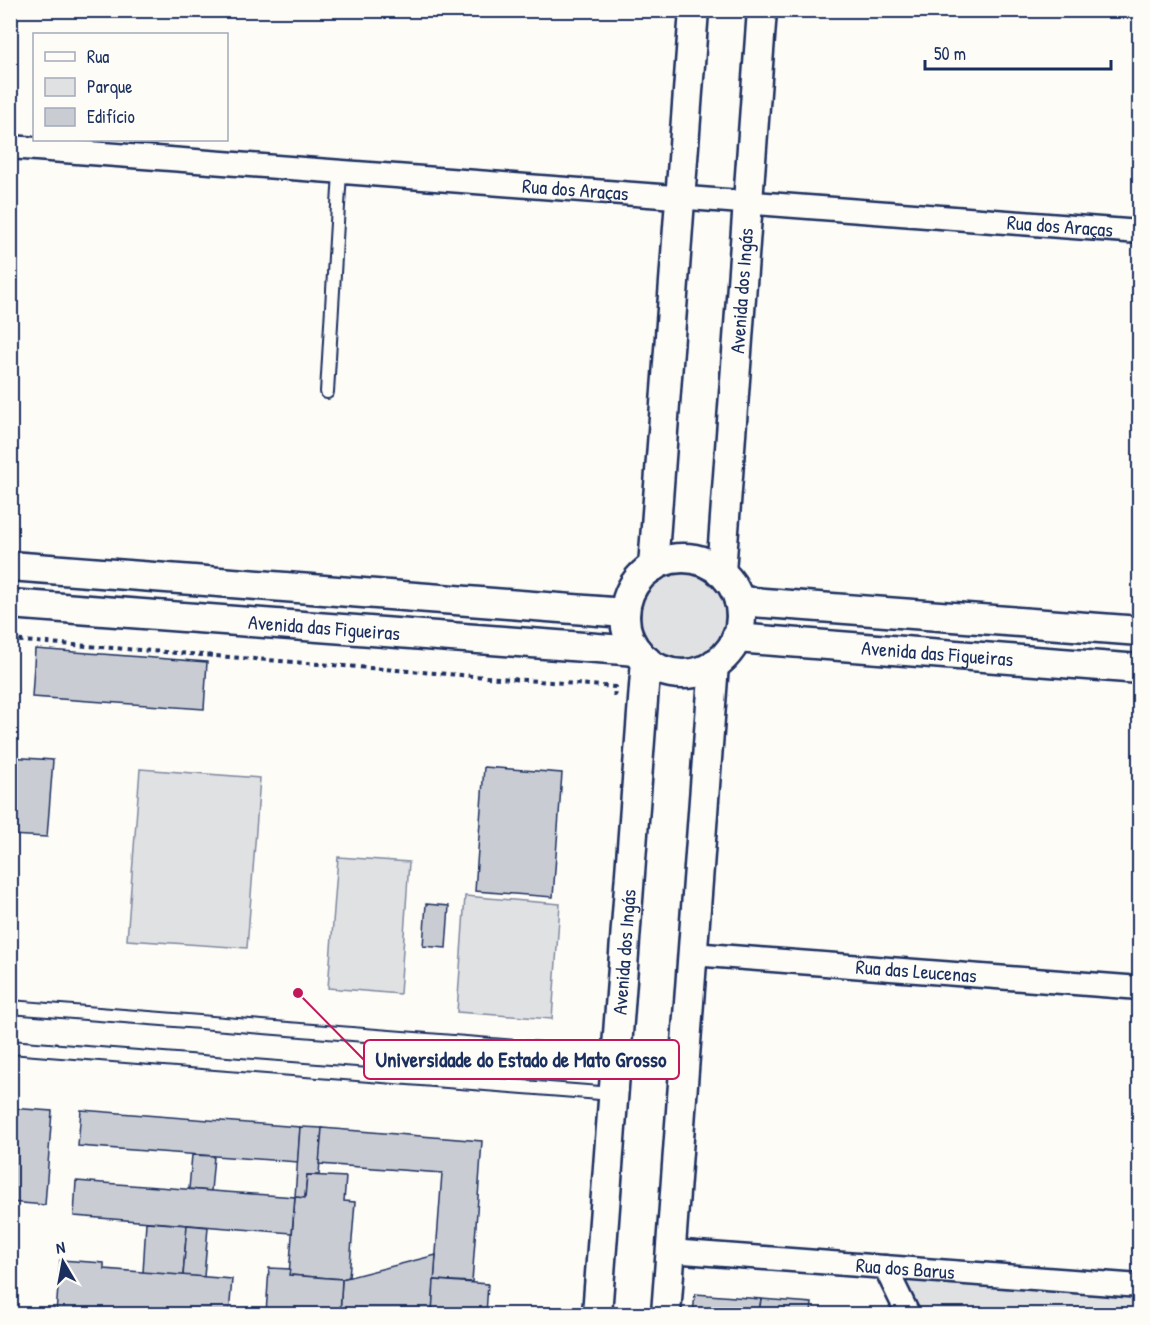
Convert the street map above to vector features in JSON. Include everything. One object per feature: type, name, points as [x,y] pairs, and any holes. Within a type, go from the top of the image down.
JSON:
[{"type":"street","points":[[653,567],[694,10]]},
{"type":"street","name":"Avenida dos Ingás","points":[[721,572],[762,10]]},
{"type":"street","name":"Rua dos Araças","points":[[10,147],[1140,232]]},
{"type":"street","points":[[641,656],[630,639],[626,625],[629,596],[636,582],[653,567],[673,559],[688,558],[703,562],[721,572],[736,592],[741,621],[736,638]]},
{"type":"street","name":"Avenida das Figueiras","points":[[10,566],[626,612]]},
{"type":"street","name":"Avenida das Figueiras","points":[[738,601],[1140,631]]},
{"type":"street","name":"Avenida das Figueiras","points":[[10,604],[641,656],[662,670],[677,674],[692,673],[714,664],[730,650],[736,638],[1140,669]]},
{"type":"street","name":"Avenida dos Ingás","points":[[597,1314],[617,1055],[641,656]]},
{"type":"street","points":[[666,1314],[714,664]]},
{"type":"street","name":"Rua das Leucenas","points":[[692,954],[1140,988]]},
{"type":"street","name":"Rua dos Barus","points":[[670,1251],[1140,1286]]},
{"type":"street","points":[[885,1267],[909,1314]]},
{"type":"lane","points":[[327,392],[340,172]]},
{"type":"lane","points":[[10,1007],[617,1055]]},
{"type":"lane","points":[[10,1047],[614,1094]]},
{"type":"path","points":[[10,640],[615,687],[613,711]]},
{"type":"green space","points":[[683,574],[699,577],[713,586],[722,600],[725,616],[722,632],[713,646],[699,655],[683,658],[667,655],[653,646],[644,632],[641,616],[644,600],[653,586],[667,577]]},
{"type":"green space","points":[[140,769],[260,778],[247,948],[127,940]]},
{"type":"green space","points":[[338,857],[409,862],[400,994],[328,988]]},
{"type":"green space","points":[[465,896],[560,904],[552,1019],[457,1012]]},
{"type":"green space","points":[[900,1277],[1139,1294],[1139,1314],[919,1314]]},
{"type":"building","points":[[35,649],[207,662],[204,709],[32,697]]},
{"type":"building","points":[[10,757],[53,760],[47,837],[10,835]]},
{"type":"building","points":[[484,767],[562,773],[553,897],[475,891]]},
{"type":"building","points":[[426,904],[449,906],[446,948],[423,946]]},
{"type":"building","points":[[10,1108],[52,1111],[45,1205],[10,1202]]},
{"type":"building","points":[[81,1110],[300,1127],[298,1162],[78,1146]]},
{"type":"building","points":[[300,1127],[322,1128],[319,1175],[307,1175],[305,1198],[295,1197]]},
{"type":"building","points":[[322,1128],[482,1141],[472,1282],[434,1280],[442,1173],[319,1164]]},
{"type":"building","points":[[192,1155],[214,1156],[211,1191],[189,1189]]},
{"type":"building","points":[[307,1175],[346,1177],[344,1201],[355,1202],[349,1277],[342,1279],[289,1275],[295,1197],[305,1198]]},
{"type":"building","points":[[76,1181],[295,1197],[292,1233],[74,1216]]},
{"type":"building","points":[[146,1222],[187,1225],[183,1276],[143,1273]]},
{"type":"building","points":[[187,1225],[208,1227],[204,1277],[183,1276]]},
{"type":"building","points":[[436,1255],[432,1314],[340,1314],[342,1279]]},
{"type":"building","points":[[60,1260],[104,1263],[104,1269],[232,1279],[229,1314],[56,1314]]},
{"type":"building","points":[[269,1268],[290,1269],[289,1275],[342,1279],[340,1314],[266,1314]]},
{"type":"building","points":[[434,1280],[488,1284],[486,1314],[432,1314]]},
{"type":"building","points":[[695,1294],[761,1299],[759,1314],[693,1314]]},
{"type":"building","points":[[761,1299],[812,1303],[811,1314],[759,1314]]},
{"type":"place","name":"Universidade do Estado de Mato Grosso","points":[[298,993]]}]
